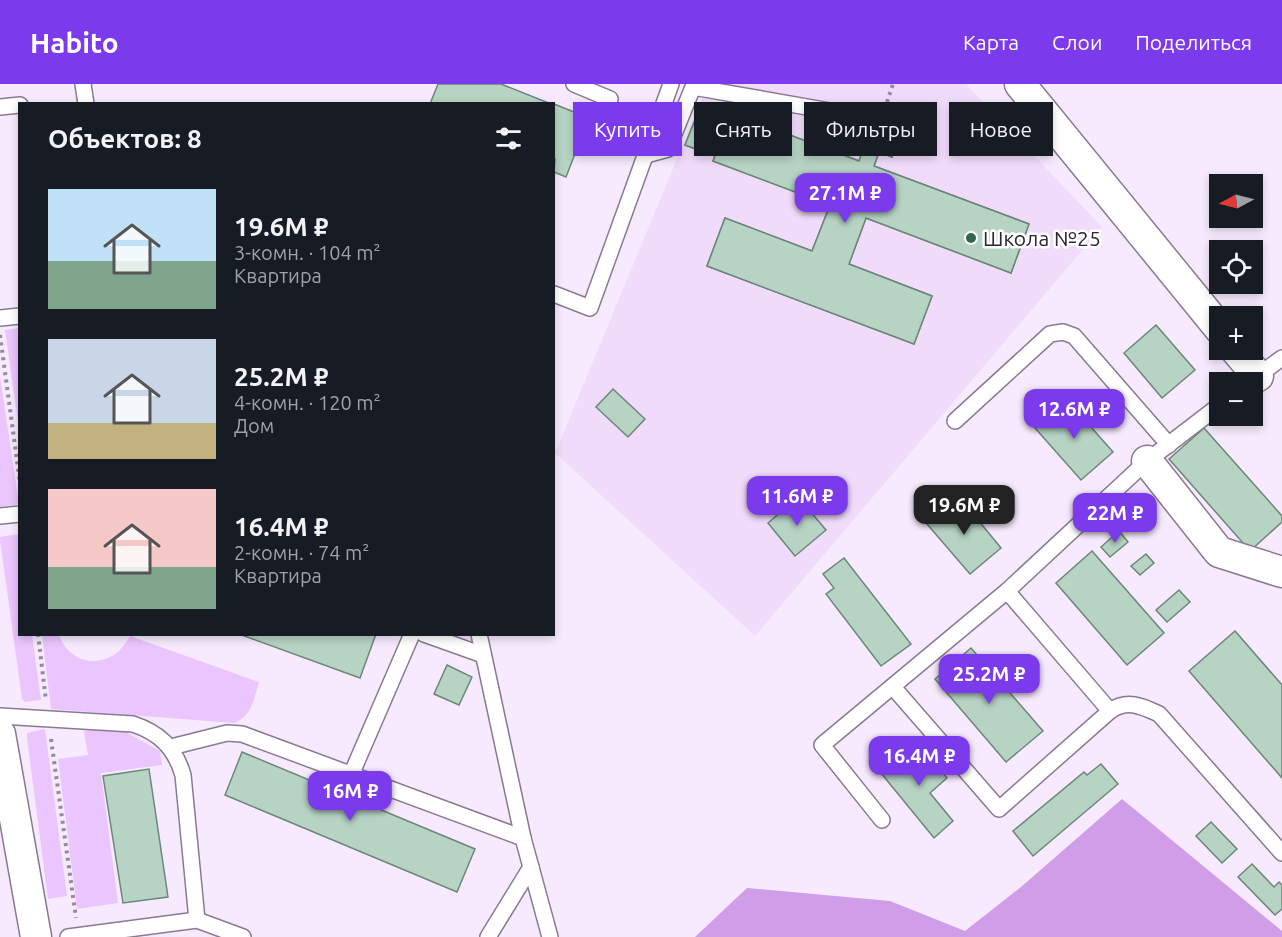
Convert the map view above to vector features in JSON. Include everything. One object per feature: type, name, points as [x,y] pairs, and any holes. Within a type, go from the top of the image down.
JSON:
[{"type":"street","points":[[1020,84],[1209,316]]},
{"type":"street","points":[[1158,453],[1219,552],[1282,572]]},
{"type":"street","points":[[0,734],[36,937]]},
{"type":"lane","points":[[83,84],[86,102]]},
{"type":"lane","points":[[574,84],[610,99]]},
{"type":"lane","points":[[665,102],[672,84]]},
{"type":"lane","points":[[682,114],[693,87],[804,106]]},
{"type":"lane","points":[[0,107],[18,105]]},
{"type":"lane","points":[[555,294],[590,308],[646,156]]},
{"type":"lane","points":[[0,318],[18,316]]},
{"type":"lane","points":[[955,421],[1050,334],[1063,332],[1074,336],[1158,453]]},
{"type":"lane","points":[[1263,372],[1282,358]]},
{"type":"lane","points":[[882,820],[822,746],[1006,591],[1158,453],[1209,414]]},
{"type":"lane","points":[[0,516],[18,514]]},
{"type":"lane","points":[[1006,591],[1110,711]]},
{"type":"lane","points":[[351,775],[411,636]]},
{"type":"lane","points":[[430,636],[483,655]]},
{"type":"lane","points":[[479,636],[523,838],[550,937]]},
{"type":"lane","points":[[893,687],[999,809],[1110,711],[1117,706],[1128,704],[1141,706],[1159,714],[1282,854]]},
{"type":"lane","points":[[0,716],[133,724],[147,729],[171,747],[179,761],[183,775],[197,920]]},
{"type":"lane","points":[[171,747],[227,733],[242,734],[523,838]]},
{"type":"lane","points":[[488,937],[531,867]]},
{"type":"lane","points":[[73,936],[197,920],[243,937]]},
{"type":"path","points":[[0,331],[18,468]]},
{"type":"path","points":[[38,636],[73,936]]},
{"type":"shaded area","points":[[708,84],[966,84],[983,102],[949,102],[949,156],[1034,156],[1102,227],[755,636],[555,453],[678,156],[682,156],[682,147],[694,118],[694,156],[792,156],[792,102],[701,102]]},
{"type":"shaded area","points":[[18,328],[18,422],[5,330]]},
{"type":"shaded area","points":[[0,376],[18,504],[0,507]]},
{"type":"shaded area","points":[[18,534],[18,636],[32,636],[41,700],[25,702],[22,699],[0,537]]},
{"type":"shaded area","points":[[42,636],[60,636],[73,655],[93,661],[114,655],[130,636],[259,682],[249,712],[234,723],[51,709]]},
{"type":"shaded area","points":[[117,727],[160,751],[162,765],[101,773],[118,903],[77,909],[58,759],[88,755],[84,731]]},
{"type":"shaded area","points":[[45,729],[67,896],[48,899],[27,738],[27,733]]},
{"type":"shaded area","points":[[1122,799],[1282,931],[1282,937],[695,937],[747,888],[890,901],[965,931],[1021,887]]},
{"type":"building","points":[[438,84],[501,84],[546,102],[431,102]]},
{"type":"building","points":[[555,104],[573,112],[574,156],[566,177],[555,172]]},
{"type":"building","name":"Школа №25","points":[[694,122],[694,148],[685,145]]},
{"type":"building","name":"Школа №25","points":[[694,122],[694,148],[685,145]]},
{"type":"building","name":"Школа №25","points":[[792,136],[804,140],[804,156],[846,156],[859,161],[861,156],[878,156],[874,166],[1029,224],[1011,273],[866,218],[849,264],[932,296],[914,344],[707,266],[725,218],[812,251],[830,205],[713,161],[715,156],[792,156]]},
{"type":"building","name":"Школа №25","points":[[792,136],[804,140],[804,156],[846,156],[859,161],[861,156],[878,156],[874,166],[1029,224],[1011,273],[866,218],[849,264],[932,296],[914,344],[707,266],[725,218],[812,251],[830,205],[713,161],[715,156],[792,156]]},
{"type":"building","points":[[1156,325],[1195,370],[1162,398],[1124,353]]},
{"type":"building","points":[[613,389],[645,419],[628,437],[596,407]]},
{"type":"building","points":[[1067,400],[1113,452],[1081,480],[1035,428]]},
{"type":"building","points":[[1204,428],[1282,516],[1282,522],[1250,551],[1169,459]]},
{"type":"building","points":[[798,497],[826,530],[795,556],[768,523]]},
{"type":"building","points":[[959,497],[1001,548],[970,574],[927,524]]},
{"type":"building","points":[[1119,531],[1128,542],[1110,557],[1101,547]]},
{"type":"building","points":[[1092,551],[1164,633],[1127,665],[1056,583]]},
{"type":"building","points":[[1146,554],[1154,563],[1140,575],[1131,566]]},
{"type":"building","points":[[844,558],[911,644],[881,666],[826,594],[834,588],[823,574]]},
{"type":"building","points":[[1179,590],[1190,602],[1167,622],[1156,610]]},
{"type":"building","points":[[1235,631],[1282,685],[1282,778],[1189,671]]},
{"type":"building","points":[[244,636],[375,636],[360,678]]},
{"type":"building","points":[[971,648],[1043,731],[1006,762],[935,679]]},
{"type":"building","points":[[447,665],[472,677],[459,705],[434,694]]},
{"type":"building","points":[[917,742],[947,778],[930,793],[953,821],[934,838],[881,773]]},
{"type":"building","points":[[242,752],[475,849],[457,892],[225,795]]},
{"type":"building","points":[[1101,764],[1118,784],[1033,856],[1013,831],[1084,772],[1087,775]]},
{"type":"building","points":[[149,769],[168,897],[123,903],[103,776]]},
{"type":"building","points":[[1211,822],[1237,849],[1222,863],[1196,836]]},
{"type":"building","points":[[1252,864],[1274,887],[1279,882],[1282,885],[1282,909],[1275,915],[1238,877]]},
{"type":"place","name":"Школа №25","points":[[971,238]]}]
